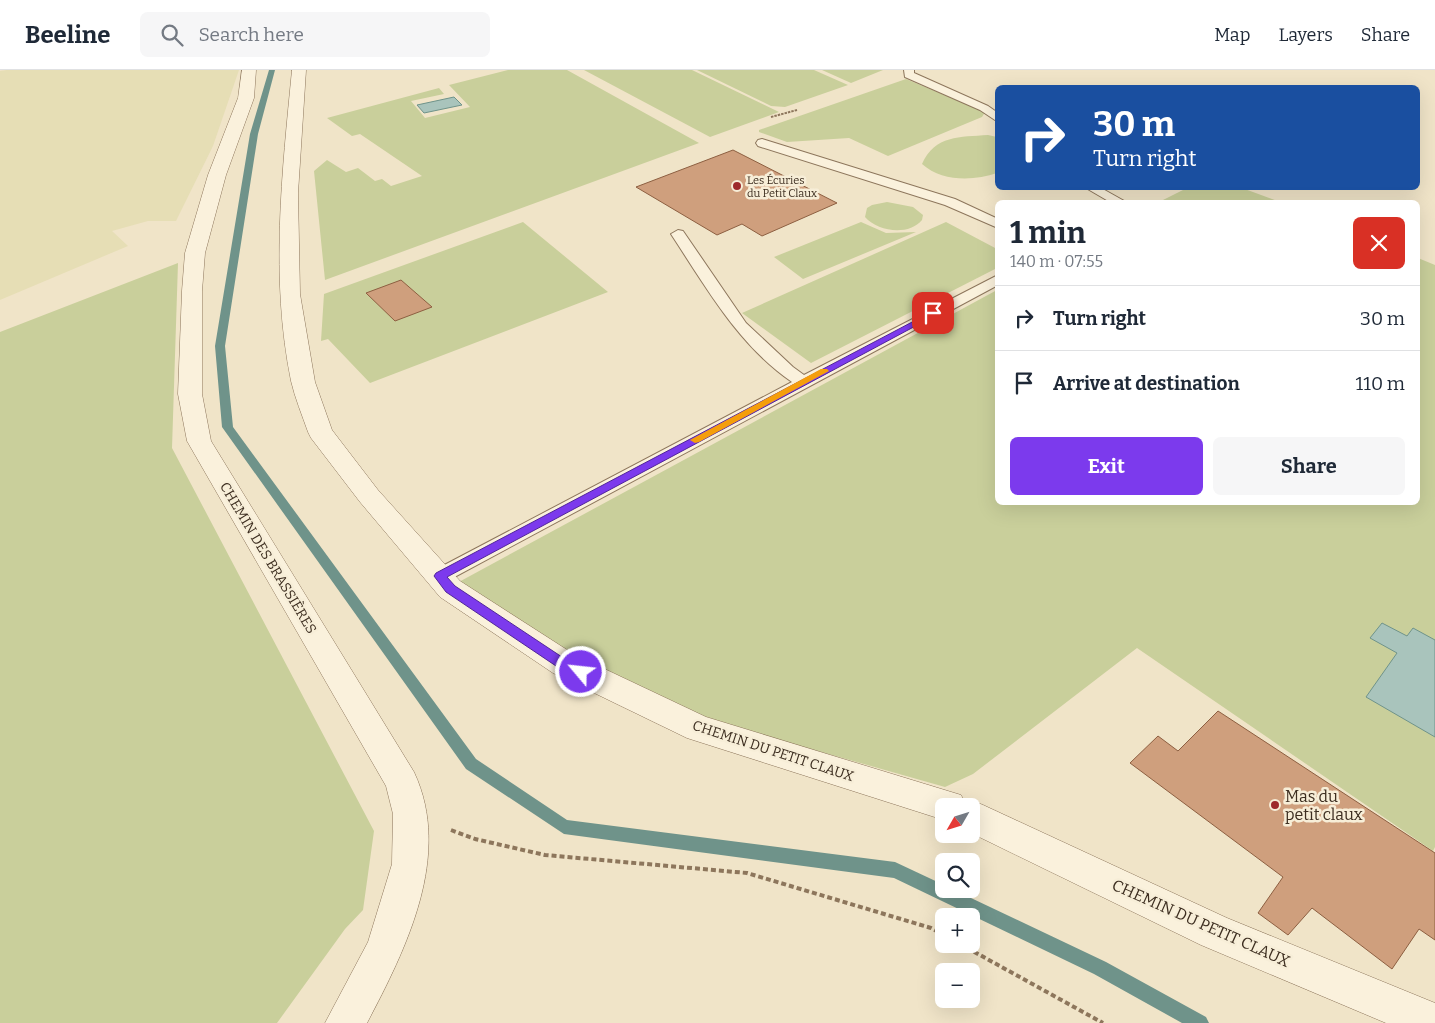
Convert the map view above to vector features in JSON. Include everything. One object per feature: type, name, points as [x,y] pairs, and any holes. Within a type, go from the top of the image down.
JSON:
[{"type":"street","name":"CHEMIN DES BRASSIÈRES","points":[[249,70],[246,98],[217,175],[195,252],[192,291],[190,394],[199,440],[402,783],[410,814],[410,864],[402,899],[384,951],[345,1023]]},
{"type":"street","name":"CHEMIN DU PETIT CLAUX","points":[[299,70],[289,193],[290,294],[303,382],[320,432],[369,496],[450,589],[564,664],[698,728],[935,802]]},
{"type":"street","name":"CHEMIN DU PETIT CLAUX","points":[[980,820],[1214,932],[1434,1023]]},
{"type":"lane","points":[[909,70],[909,75],[984,108],[995,117]]},
{"type":"lane","points":[[762,142],[950,202],[995,223]]},
{"type":"lane","points":[[1096,190],[1115,200]]},
{"type":"lane","points":[[678,234],[740,326],[787,371],[803,382]]},
{"type":"lane","points":[[440,576],[995,281]]},
{"type":"path","points":[[410,814],[475,839],[545,855],[747,873],[935,930]]},
{"type":"path","points":[[976,953],[1103,1023]]},
{"type":"shaded area","points":[[239,70],[213,146],[176,221],[148,221],[112,231],[128,246],[0,300],[0,71]]},
{"type":"green space","points":[[508,70],[567,70],[699,143],[325,280],[314,171],[327,160],[346,172],[358,168],[375,181],[382,179],[391,186],[422,176],[360,134],[352,136],[327,118],[439,88],[444,94],[411,101],[425,118],[470,107],[449,85]]},
{"type":"green space","points":[[584,70],[692,70],[779,112],[710,137]]},
{"type":"green space","points":[[697,70],[814,70],[848,85],[785,107],[771,106]]},
{"type":"green space","points":[[822,70],[883,70],[851,83]]},
{"type":"green space","points":[[906,79],[985,112],[982,117],[888,156],[849,138],[787,142],[759,132],[759,130]]},
{"type":"green space","points":[[988,135],[995,137],[995,174],[968,178],[948,177],[930,170],[922,164],[934,148],[949,139]]},
{"type":"green space","points":[[1183,190],[1247,190],[1275,200],[1163,200]]},
{"type":"green space","points":[[887,202],[913,207],[923,215],[922,220],[909,228],[894,230],[878,226],[865,217],[867,208]]},
{"type":"green space","points":[[523,222],[608,292],[370,383],[328,339],[321,341],[324,294]]},
{"type":"green space","points":[[861,222],[886,233],[916,232],[803,279],[774,257]]},
{"type":"green space","points":[[946,222],[995,248],[995,269],[811,363],[742,313]]},
{"type":"green space","points":[[1420,259],[1435,265],[1435,847],[1433,851],[1137,648],[973,774],[945,787],[705,719],[565,655],[457,583],[995,291],[995,505],[1420,505]]},
{"type":"green space","points":[[178,263],[172,448],[374,831],[363,910],[345,929],[277,1023],[0,1023],[0,332]]},
{"type":"water","points":[[454,97],[462,105],[424,113],[417,105]]},
{"type":"water","points":[[1382,623],[1407,636],[1413,628],[1435,640],[1435,737],[1366,697],[1397,653],[1370,638]]},
{"type":"building","points":[[733,150],[837,203],[762,236],[742,224],[717,235],[636,187]]},
{"type":"building","points":[[401,280],[432,307],[395,321],[366,293]]},
{"type":"building","points":[[1218,711],[1435,853],[1435,940],[1419,929],[1392,969],[1312,908],[1288,935],[1258,913],[1283,877],[1130,763],[1158,736],[1178,751]]},
{"type":"waterway","points":[[272,70],[254,134],[220,346],[228,427],[471,764],[564,827],[895,870],[1100,968],[1200,1023]]},
{"type":"slow traffic","points":[[695,440],[824,371]]},
{"type":"place","name":"Les Écuries du Petit Claux","points":[[737,186]]},
{"type":"place","name":"Mas du petit claux","points":[[1275,805]]},
{"type":"route","points":[[581,672],[564,664],[450,589],[440,576],[933,313]]}]
